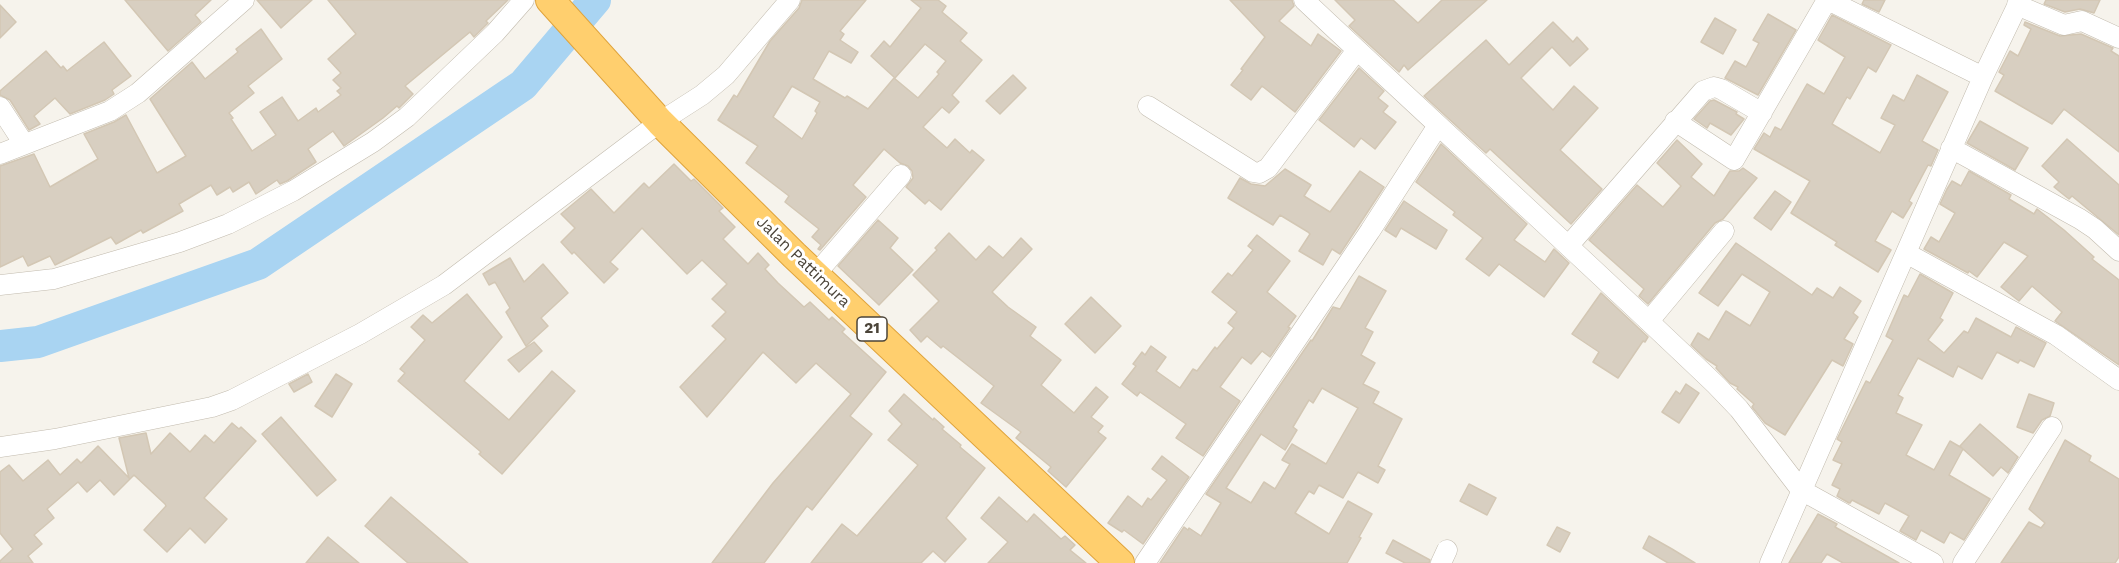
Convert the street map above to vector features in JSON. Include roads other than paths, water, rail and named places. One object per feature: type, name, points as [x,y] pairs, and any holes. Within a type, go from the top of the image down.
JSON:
[{"type":"highway","name":"Jalan Pattimura","points":[[550,0],[660,122],[815,275],[1120,563]]},
{"type":"street","points":[[0,154],[122,105],[244,0]]},
{"type":"street","points":[[0,285],[54,279],[180,242],[228,224],[293,191],[364,148],[407,117],[495,33],[524,0]]},
{"type":"street","points":[[0,447],[55,439],[212,407],[241,396],[360,334],[444,285],[660,122],[702,94],[726,75],[790,0]]},
{"type":"street","points":[[1304,0],[1437,127],[1569,245],[1739,409],[1801,490],[1933,563]]},
{"type":"street","points":[[1676,121],[1734,160],[1828,0],[1983,77]]},
{"type":"street","points":[[1770,563],[1951,148],[2018,3],[2064,25],[2082,21],[2119,38]]},
{"type":"street","points":[[1148,106],[1253,172],[1259,173],[1268,168],[1357,50]]},
{"type":"street","points":[[1569,245],[1703,91],[1714,87],[1762,113]]},
{"type":"street","points":[[0,107],[24,144]]},
{"type":"street","points":[[1145,563],[1370,231],[1437,127]]},
{"type":"street","points":[[1951,148],[2080,219],[2104,236],[2119,251]]},
{"type":"street","points":[[815,275],[901,175]]},
{"type":"street","points":[[1648,321],[1724,231]]},
{"type":"street","points":[[1906,253],[2056,335],[2119,380]]},
{"type":"street","points":[[1963,563],[2052,427]]},
{"type":"waterway","points":[[0,346],[38,342],[258,264],[523,85],[595,0]]}]
